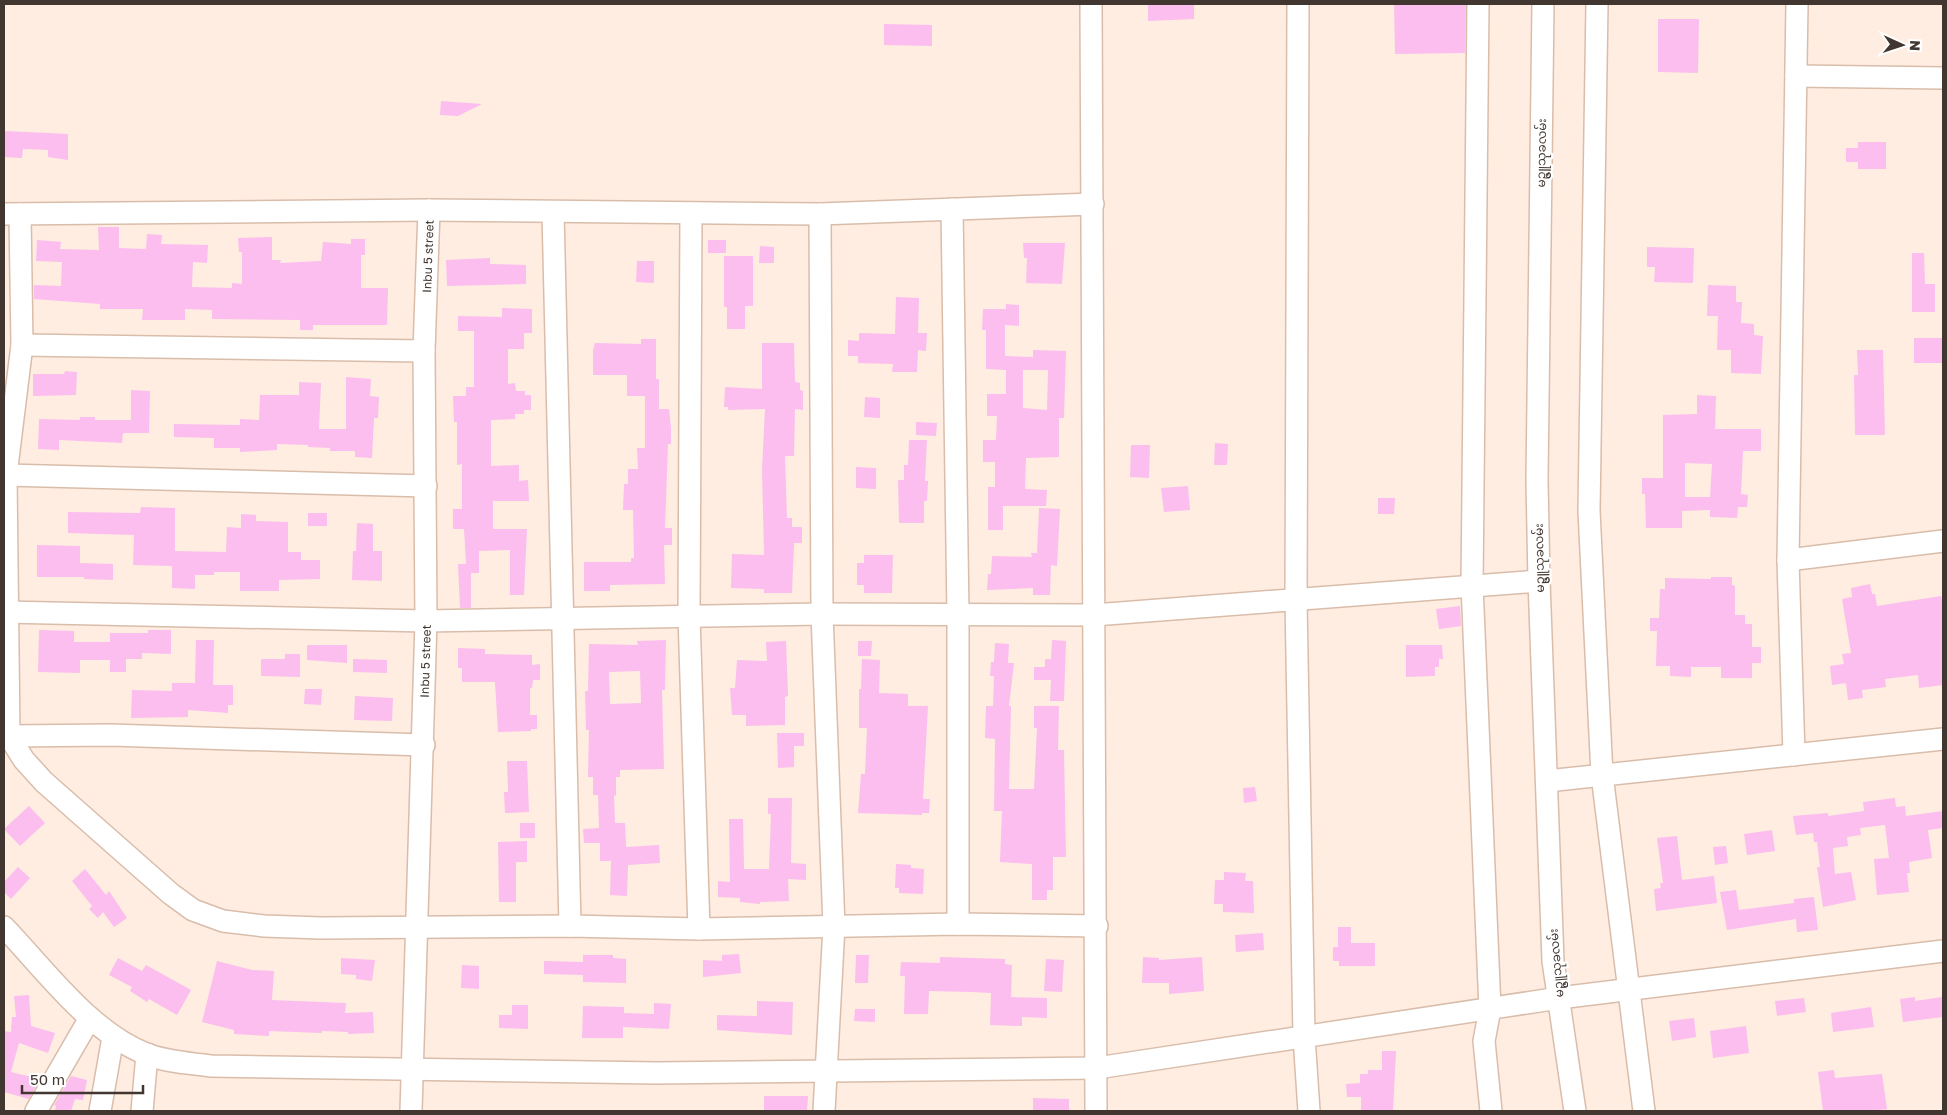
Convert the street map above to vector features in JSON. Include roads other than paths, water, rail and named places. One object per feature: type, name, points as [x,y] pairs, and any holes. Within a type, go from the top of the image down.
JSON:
[{"type":"street","points":[[1091,4],[1096,1111]]},
{"type":"street","points":[[1298,4],[1296,601],[1304,1036],[1309,1111]]},
{"type":"street","points":[[1478,4],[1472,585],[1490,1009],[1484,1041],[1491,1111]]},
{"type":"street","name":"မဥ္ဇူသုခလမ်း","points":[[1543,4],[1537,480],[1539,581],[1553,961],[1575,1111]]},
{"type":"street","points":[[1597,4],[1589,511],[1602,775],[1644,1111]]},
{"type":"street","points":[[1794,755],[1788,560],[1797,4]]},
{"type":"street","points":[[1796,76],[1943,78]]},
{"type":"street","points":[[1093,204],[820,214],[429,210],[12,214],[22,345],[6,475],[5,612],[9,736],[24,760],[44,782],[171,894],[193,910],[223,921],[264,926],[321,928],[570,926],[699,929],[958,924],[1096,926]]},
{"type":"street","points":[[952,209],[958,614],[958,924]]},
{"type":"street","name":"Inbu 5 street","points":[[412,1111],[424,744],[426,486],[424,351],[429,210]]},
{"type":"street","points":[[553,212],[570,926]]},
{"type":"street","points":[[691,213],[690,616],[699,929]]},
{"type":"street","points":[[820,214],[822,614],[834,926],[824,1111]]},
{"type":"street","points":[[22,345],[424,351]]},
{"type":"street","points":[[6,475],[426,486]]},
{"type":"street","points":[[1788,560],[1943,541]]},
{"type":"street","points":[[5,612],[426,620],[822,614],[1094,615],[1539,581]]},
{"type":"street","points":[[9,736],[111,736],[424,744]]},
{"type":"street","points":[[1547,781],[1943,739]]},
{"type":"street","points":[[4,927],[90,1018],[113,1038],[147,1054],[211,1066],[657,1073],[1097,1068],[1559,998],[1943,951]]},
{"type":"street","points":[[36,1111],[90,1018]]},
{"type":"street","points":[[100,1111],[113,1038]]},
{"type":"street","points":[[142,1111],[147,1054]]}]
